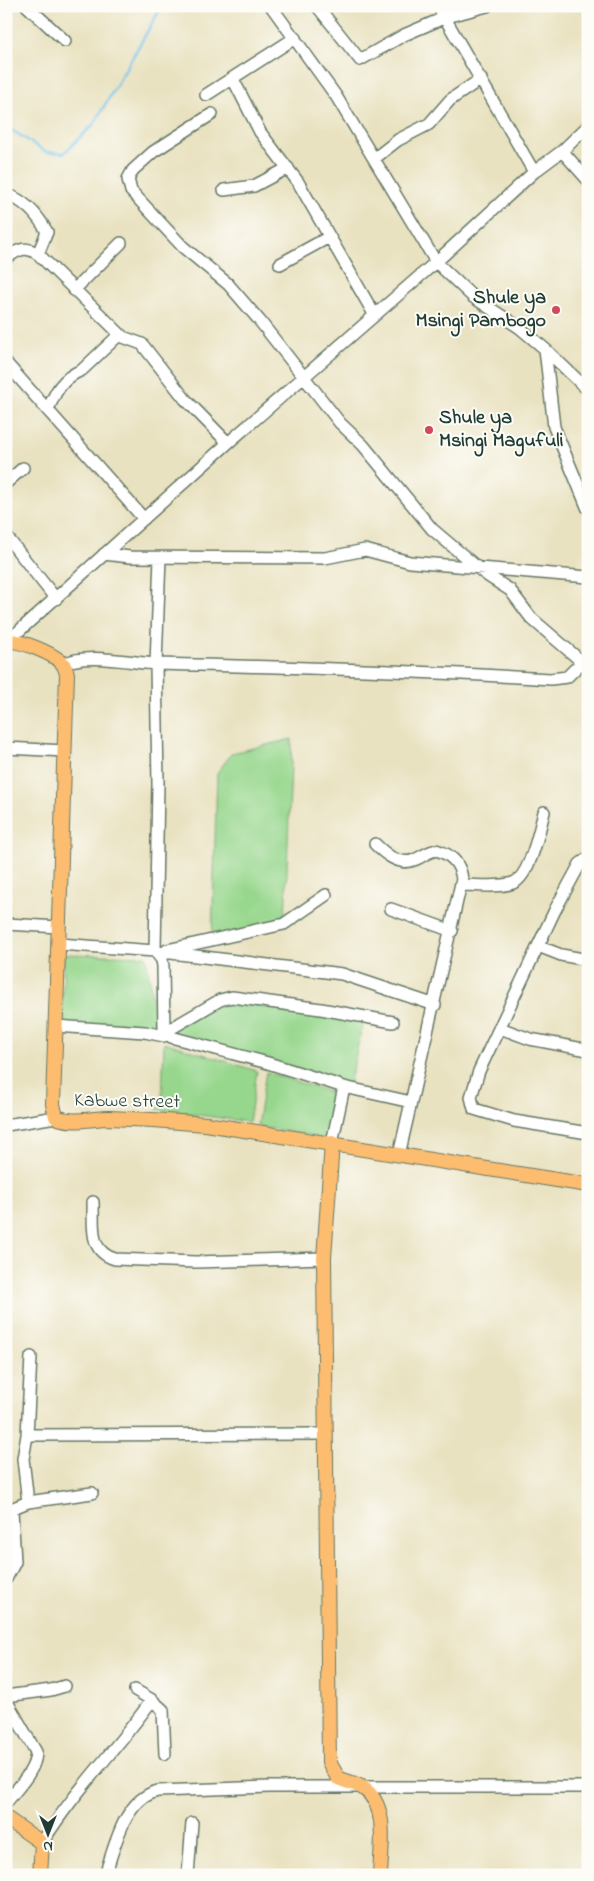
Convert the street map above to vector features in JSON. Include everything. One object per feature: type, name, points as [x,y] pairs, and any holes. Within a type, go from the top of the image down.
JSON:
[{"type":"main road","points":[[8,641],[49,654],[64,664]]},
{"type":"main road","name":"Kabwe street","points":[[64,664],[67,674],[53,1104],[56,1117],[70,1121],[107,1118],[177,1122],[332,1143],[588,1185]]},
{"type":"main road","points":[[332,1143],[324,1258],[329,1762],[338,1778],[361,1786],[378,1803],[380,1815],[380,1875]]},
{"type":"main road","points":[[6,1818],[42,1843],[40,1875]]},
{"type":"street","points":[[27,6],[65,41]]},
{"type":"street","points":[[271,6],[336,96],[436,262],[473,297],[520,328],[545,349],[588,390]]},
{"type":"street","points":[[317,6],[360,60],[404,35],[446,17],[487,6]]},
{"type":"street","points":[[438,6],[534,172]]},
{"type":"street","points":[[206,95],[295,38]]},
{"type":"street","points":[[233,79],[260,132],[288,168],[374,314]]},
{"type":"street","points":[[375,158],[398,140],[429,124],[450,100],[481,79]]},
{"type":"street","points":[[64,664],[80,659],[156,664],[248,665],[551,679],[567,677],[584,665],[565,646],[531,618],[510,590],[477,568],[432,529],[364,445],[340,423],[228,284],[183,247],[128,186],[133,170],[140,163],[212,114]]},
{"type":"street","points":[[8,641],[228,443],[436,262],[534,172],[562,151],[588,126]]},
{"type":"street","points":[[562,151],[588,180]]},
{"type":"street","points":[[224,190],[254,186],[288,168]]},
{"type":"street","points":[[6,194],[24,203],[38,217],[47,232],[38,254]]},
{"type":"street","points":[[280,264],[329,237]]},
{"type":"street","points":[[74,290],[121,243]]},
{"type":"street","points":[[6,258],[23,248],[28,248],[38,254],[120,334],[127,339],[142,344],[185,399],[228,443]]},
{"type":"street","points":[[48,410],[55,392],[65,379],[73,373],[82,370],[120,334]]},
{"type":"street","points":[[545,349],[556,434],[588,509]]},
{"type":"street","points":[[6,363],[144,518]]},
{"type":"street","points":[[6,483],[23,468]]},
{"type":"street","points":[[6,536],[56,599]]},
{"type":"street","points":[[104,554],[160,558],[325,558],[365,550],[404,561],[513,572],[588,577]]},
{"type":"street","points":[[160,558],[156,664],[160,951],[163,966],[165,1034]]},
{"type":"street","points":[[6,748],[65,751]]},
{"type":"street","points":[[462,885],[502,884],[518,880],[524,873],[535,846],[544,812]]},
{"type":"street","points":[[375,844],[390,856],[406,862],[413,861],[436,850],[446,853],[456,861],[462,874],[462,885],[452,931],[398,1155]]},
{"type":"street","points":[[588,858],[580,864],[538,946],[476,1080],[471,1098],[474,1109],[514,1121],[588,1133]]},
{"type":"street","points":[[160,951],[284,924],[326,895]]},
{"type":"street","points":[[391,909],[452,931]]},
{"type":"street","points":[[6,924],[59,927]]},
{"type":"street","points":[[59,944],[160,951],[342,974],[435,1005]]},
{"type":"street","points":[[538,946],[561,955],[588,960]]},
{"type":"street","points":[[165,1034],[220,1000],[232,997],[321,1009],[393,1022]]},
{"type":"street","points":[[56,1026],[165,1034],[176,1039],[268,1063],[344,1087],[411,1102]]},
{"type":"street","points":[[500,1028],[530,1039],[588,1050]]},
{"type":"street","points":[[332,1143],[344,1087]]},
{"type":"street","points":[[6,1125],[56,1117]]},
{"type":"street","points":[[92,1202],[96,1246],[105,1256],[115,1259],[196,1262],[324,1258]]},
{"type":"street","points":[[28,1502],[22,1459],[23,1446],[27,1435],[31,1357]]},
{"type":"street","points":[[27,1435],[326,1434]]},
{"type":"street","points":[[6,1579],[15,1562],[9,1510],[28,1502],[92,1493]]},
{"type":"street","points":[[6,1696],[52,1690],[65,1686]]},
{"type":"street","points":[[135,1690],[164,1710],[165,1754]]},
{"type":"street","points":[[6,1700],[19,1725],[35,1747],[36,1757],[32,1769],[6,1803]]},
{"type":"street","points":[[42,1843],[74,1796],[126,1736],[152,1700]]},
{"type":"street","points":[[105,1875],[125,1822],[135,1806],[146,1794],[158,1791],[252,1787],[588,1787]]},
{"type":"street","points":[[188,1875],[192,1823]]},
{"type":"green space","points":[[292,739],[285,920],[212,939],[217,773],[232,753]]},
{"type":"green space","points":[[64,954],[146,956],[155,1015],[155,1033],[62,1032]]},
{"type":"green space","points":[[223,998],[363,1023],[349,1086],[170,1032]]},
{"type":"green space","points":[[164,1042],[257,1071],[249,1122],[156,1109],[162,1097]]},
{"type":"green space","points":[[266,1072],[332,1093],[327,1139],[257,1126]]},
{"type":"waterway","points":[[6,130],[10,129],[46,152],[64,153],[94,124],[162,6]]},
{"type":"place","name":"Shule ya Msingi Pambogo","points":[[556,310]]},
{"type":"place","name":"Shule ya Msingi Magufuli","points":[[429,430]]}]
